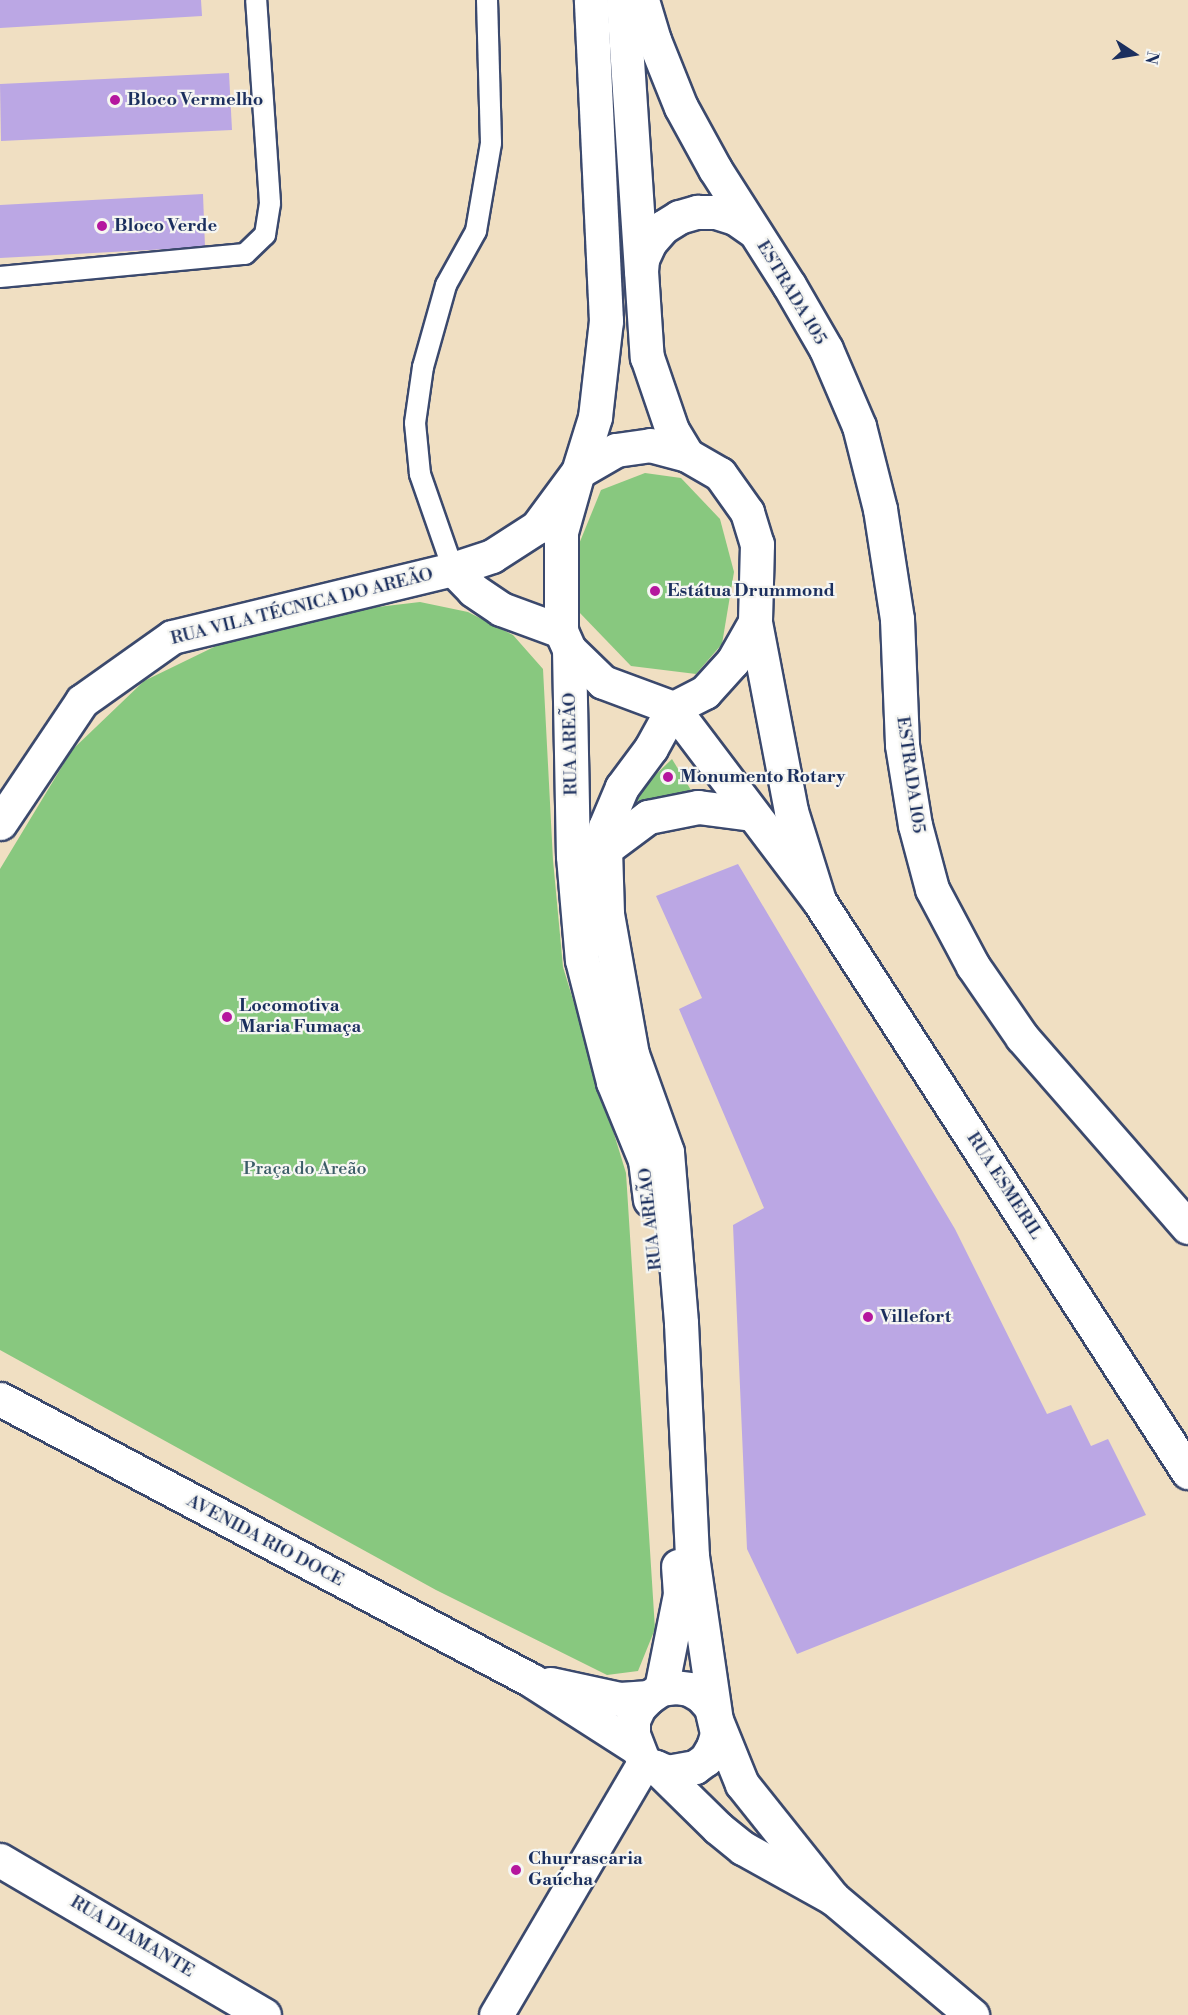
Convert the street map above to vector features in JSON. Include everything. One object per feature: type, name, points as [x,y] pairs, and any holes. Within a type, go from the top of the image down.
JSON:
[{"type":"street","name":"RUA AREÃO","points":[[591,0],[606,321],[595,417],[561,532],[573,856],[582,960],[613,1082],[645,1160],[653,1234],[680,1594],[655,1693]]},
{"type":"street","points":[[623,0],[627,92],[647,357],[672,430],[687,455]]},
{"type":"street","name":"ESTRADA 105","points":[[642,0],[654,40],[681,108],[752,230],[789,285],[826,350],[859,426],[880,509],[897,619],[902,746],[915,825],[932,889],[973,966],[1022,1037],[1188,1227]]},
{"type":"street","points":[[595,101],[610,94],[627,92],[655,97],[681,108]]},
{"type":"street","name":"ESTRADA 105","points":[[640,279],[642,259],[650,242],[663,227],[679,217],[697,212],[716,212],[735,218],[752,230]]},
{"type":"street","points":[[453,569],[492,556],[537,527],[578,472],[616,450],[650,445],[687,455],[720,474],[747,512],[757,544],[754,622],[791,811],[819,901]]},
{"type":"street","name":"RUA VILA TÉCNICA DO AREÃO","points":[[0,823],[82,701],[172,636],[453,569],[473,590],[501,609],[565,640]]},
{"type":"street","points":[[673,708],[705,692],[733,661],[754,622]]},
{"type":"street","points":[[565,640],[603,682],[673,708],[819,901]]},
{"type":"street","name":"RUA AREÃO","points":[[673,708],[651,748],[622,787],[606,827],[605,849],[608,914],[632,1054],[667,1152],[681,1323],[692,1556],[716,1720]]},
{"type":"street","points":[[605,849],[648,817],[698,807],[752,813]]},
{"type":"street","name":"RUA ESMERIL","points":[[819,901],[1188,1472]]},
{"type":"street","name":"AVENIDA RIO DOCE","points":[[0,1399],[418,1623],[531,1680],[646,1759]]},
{"type":"street","name":"AVENIDA RIO DOCE","points":[[531,1680],[620,1699],[655,1693]]},
{"type":"street","points":[[833,1898],[742,1784],[711,1707],[701,1696],[689,1689],[675,1687],[655,1693],[639,1707],[633,1720],[633,1734],[646,1759],[718,1828],[743,1848],[833,1898],[972,2015]]},
{"type":"street","points":[[646,1759],[668,1772],[695,1767],[706,1759],[713,1747],[717,1734],[716,1720]]},
{"type":"street","points":[[496,2015],[646,1759]]},
{"type":"street","name":"RUA DIAMANTE","points":[[0,1860],[264,2015]]},
{"type":"lane","points":[[0,278],[245,254],[265,234],[270,203],[256,0]]},
{"type":"lane","points":[[453,569],[420,474],[415,423],[423,367],[446,285],[476,231],[491,143],[487,0]]},
{"type":"green space","name":"Estátua Drummond","points":[[645,473],[681,478],[720,519],[734,572],[722,644],[696,674],[631,666],[578,611],[579,544],[601,490]]},
{"type":"green space","name":"Praça do Areão","points":[[420,602],[468,612],[513,635],[543,669],[553,860],[563,967],[626,1173],[655,1629],[638,1671],[607,1675],[436,1590],[0,1350],[0,869],[72,750],[144,681],[216,646],[310,615]]},
{"type":"green space","name":"Monumento Rotary","points":[[672,759],[694,795],[627,802]]},
{"type":"building","points":[[0,0],[201,0],[202,16],[0,28]]},
{"type":"building","name":"Bloco Vermelho","points":[[229,73],[232,130],[1,141],[0,84]]},
{"type":"building","name":"Bloco Verde","points":[[203,194],[205,247],[0,258],[0,205]]},
{"type":"building","name":"Villefort","points":[[738,864],[955,1229],[1047,1414],[1071,1405],[1091,1446],[1108,1439],[1146,1515],[797,1654],[747,1549],[733,1225],[764,1208],[679,1009],[702,998],[656,896]]},
{"type":"place","name":"Bloco Vermelho","points":[[115,100]]},
{"type":"place","name":"Bloco Verde","points":[[102,226]]},
{"type":"place","name":"Estátua Drummond","points":[[655,591]]},
{"type":"place","name":"Monumento Rotary","points":[[668,777]]},
{"type":"place","name":"Locomotiva Maria Fumaça","points":[[227,1017]]},
{"type":"place","name":"Villefort","points":[[868,1317]]},
{"type":"place","name":"Churrascaria Gaúcha","points":[[516,1870]]}]
